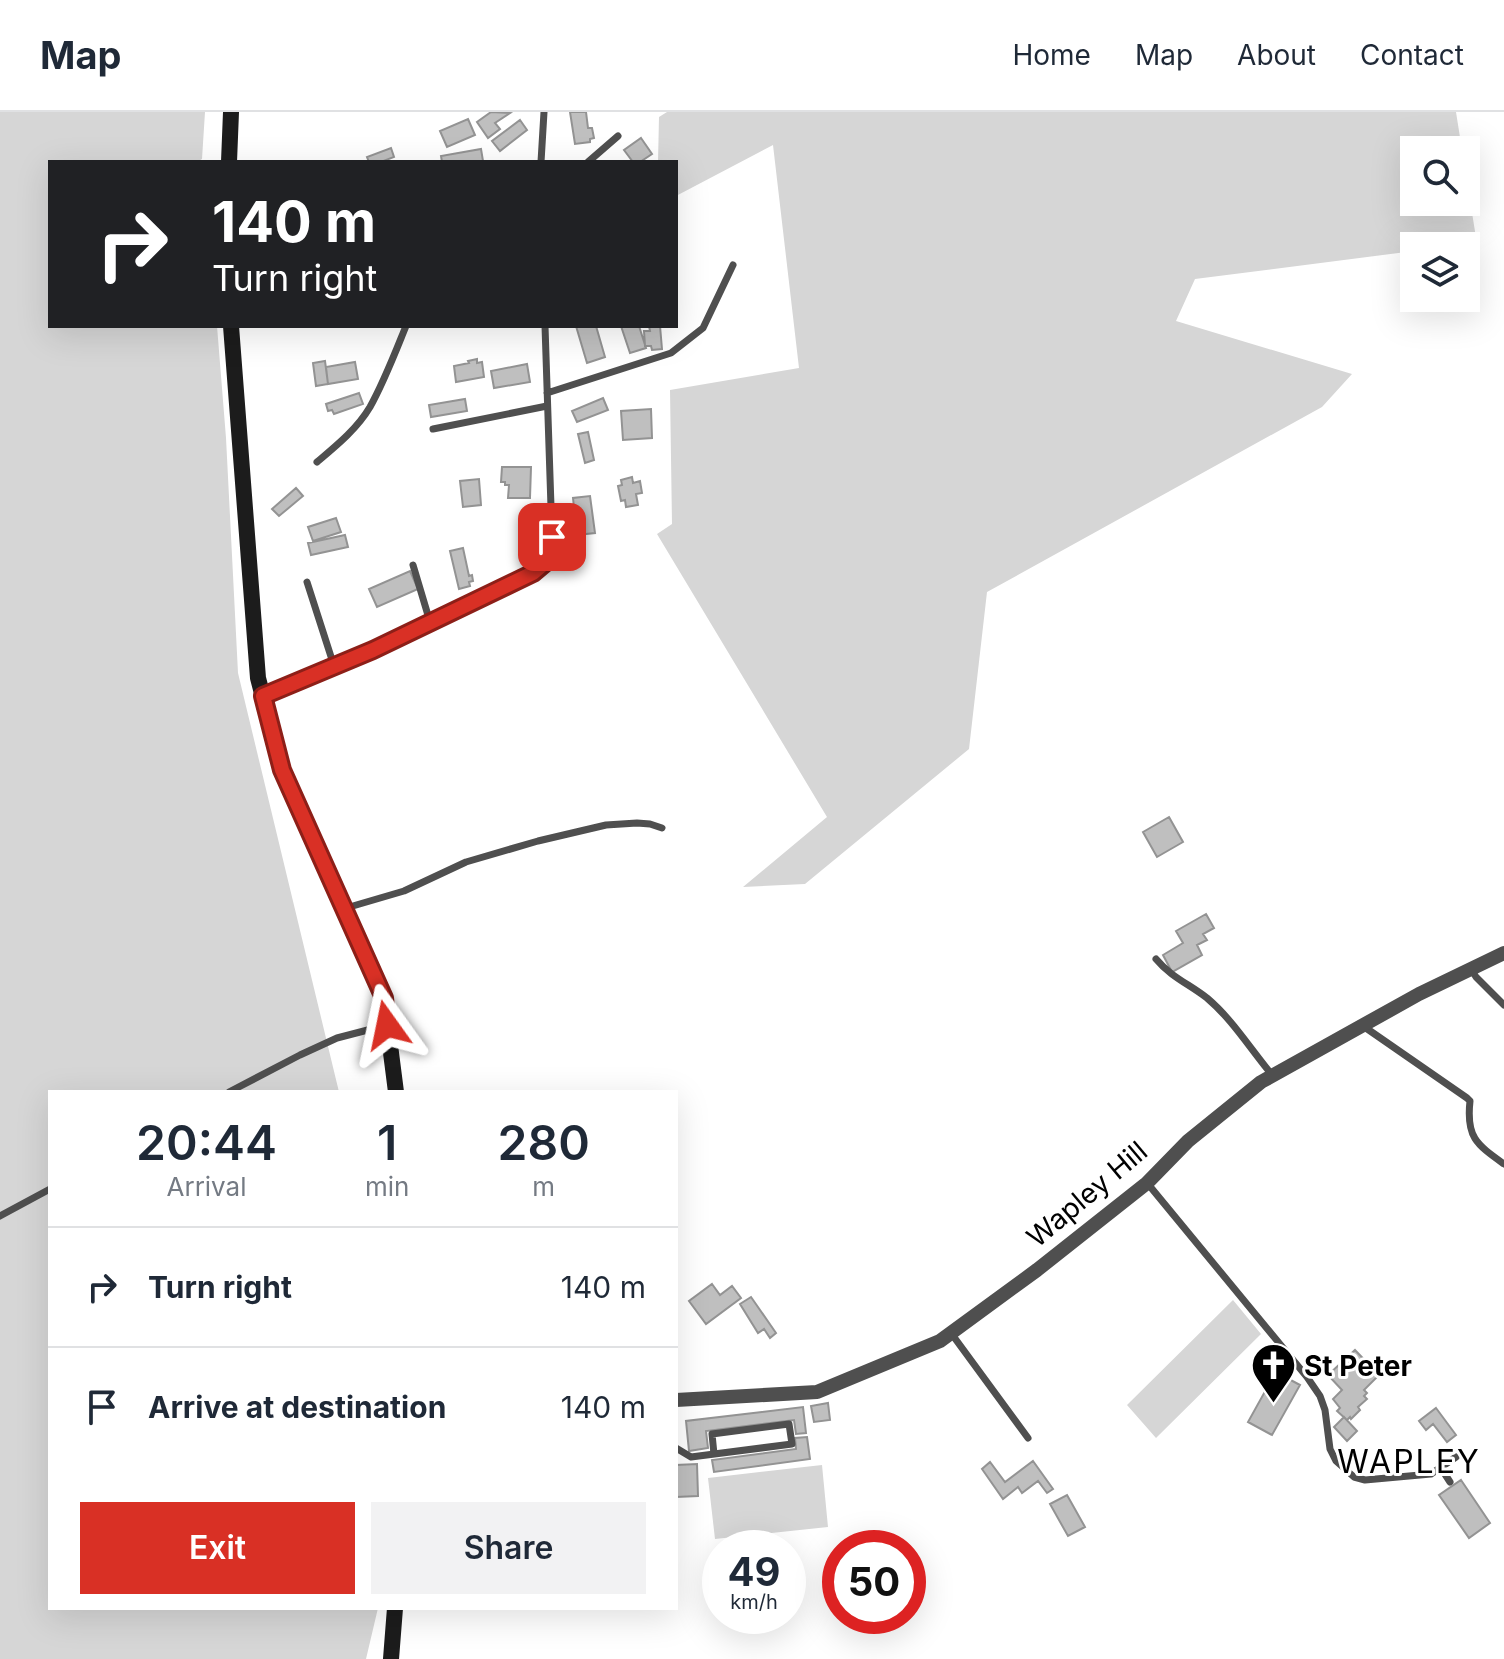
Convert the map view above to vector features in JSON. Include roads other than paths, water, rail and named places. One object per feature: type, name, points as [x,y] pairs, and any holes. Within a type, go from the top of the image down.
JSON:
[{"type":"main road","points":[[229,160],[231,112]]},
{"type":"main road","points":[[231,328],[258,678],[282,770],[384,998],[396,1090]]},
{"type":"main road","points":[[391,1659],[395,1610]]},
{"type":"street","name":"Wapley Hill","points":[[678,1400],[817,1392],[940,1341],[1037,1270],[1147,1183],[1188,1141],[1261,1082],[1419,994],[1504,953]]},
{"type":"lane","points":[[541,160],[544,112]]},
{"type":"lane","points":[[590,160],[618,136]]},
{"type":"lane","points":[[547,393],[671,353],[703,328],[733,265]]},
{"type":"lane","points":[[317,462],[339,444],[368,409],[405,328]]},
{"type":"lane","points":[[263,696],[430,622],[533,573],[546,562],[552,537],[545,328]]},
{"type":"lane","points":[[433,429],[547,406]]},
{"type":"lane","points":[[413,565],[430,622]]},
{"type":"lane","points":[[307,582],[334,666]]},
{"type":"lane","points":[[344,909],[404,891],[466,862],[551,838],[606,825],[637,823],[662,828]]},
{"type":"lane","points":[[1156,959],[1175,978],[1206,998],[1236,1028],[1273,1076]]},
{"type":"lane","points":[[1471,969],[1504,1005]]},
{"type":"lane","points":[[233,1090],[337,1038],[387,1025]]},
{"type":"lane","points":[[1363,1026],[1467,1098],[1470,1101],[1468,1124],[1472,1135],[1481,1148],[1504,1164]]},
{"type":"lane","points":[[1147,1183],[1307,1377],[1325,1410],[1330,1449],[1346,1472],[1365,1480],[1431,1474],[1456,1457]]},
{"type":"lane","points":[[0,1216],[48,1190]]},
{"type":"lane","points":[[951,1333],[1028,1438]]},
{"type":"lane","points":[[678,1449],[691,1457],[792,1444],[789,1424],[712,1434],[714,1454]]},
{"type":"lane","points":[[1441,1468],[1450,1482]]},
{"type":"place","name":"St Peter","points":[[1273,1405]]},
{"type":"district","name":"WAPLEY","points":[[1409,1462]]}]
